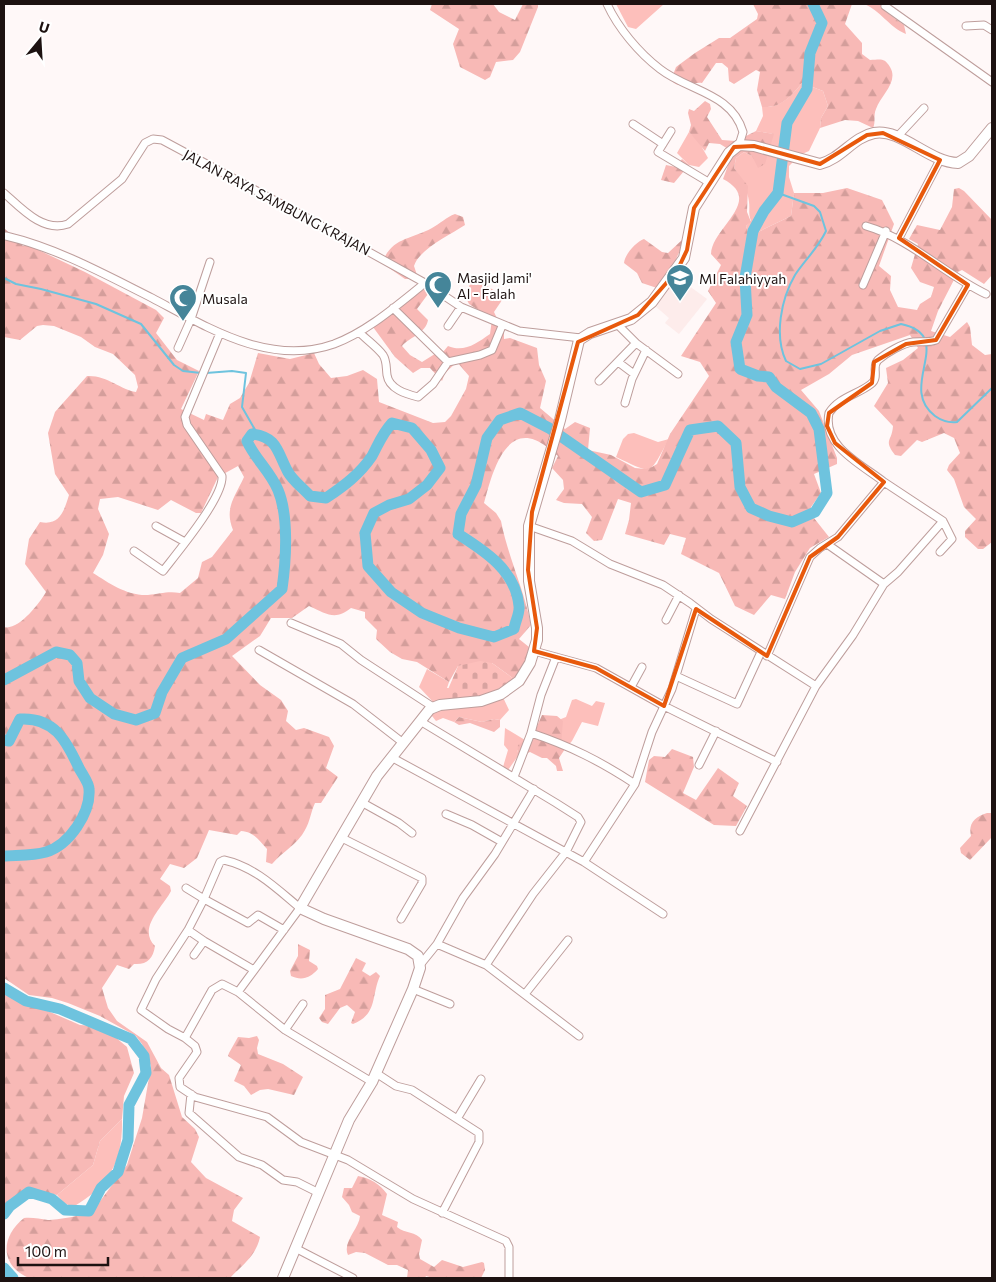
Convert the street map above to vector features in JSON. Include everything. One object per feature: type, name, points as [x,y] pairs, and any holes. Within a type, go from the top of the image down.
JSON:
[{"type":"main road","points":[[283,1278],[349,1120],[374,1077],[412,989],[420,965],[418,956],[408,949],[324,919],[300,908],[363,803],[377,776],[402,742],[433,707],[481,700],[511,689],[525,673],[534,651],[537,628],[528,581],[529,526],[560,420],[581,338],[618,325],[644,310],[677,271],[687,250],[691,216],[729,153],[739,144],[754,146],[805,161],[824,163],[854,142],[873,133],[882,133],[897,137],[940,160],[950,163],[961,162],[992,128]]},
{"type":"street","points":[[607,4],[631,40],[660,70],[711,95],[734,113],[743,132],[739,144]]},
{"type":"street","points":[[885,6],[992,82]]},
{"type":"street","points":[[966,26],[984,25],[992,30]]},
{"type":"street","points":[[897,137],[924,108]]},
{"type":"street","points":[[633,124],[664,144]]},
{"type":"street","points":[[671,131],[659,153],[710,182]]},
{"type":"street","name":"JALAN RAYA SAMBUNG KRAJAN","points":[[4,193],[31,217],[60,227],[68,224],[122,179],[145,143],[153,140],[162,140],[313,221],[425,284],[461,308],[502,326],[538,334],[581,338]]},
{"type":"street","points":[[899,238],[940,160]]},
{"type":"street","points":[[866,226],[886,231],[899,238],[968,285],[986,294]]},
{"type":"street","points":[[863,284],[886,231]]},
{"type":"street","points":[[6,236],[44,248],[152,298],[220,333],[241,341],[283,351],[310,350],[333,344],[360,333],[425,284]]},
{"type":"street","points":[[178,348],[191,319],[210,262]]},
{"type":"street","points":[[940,552],[952,539],[943,521],[884,482],[835,443],[827,426],[829,413],[842,400],[872,383],[876,377],[875,364],[879,359],[906,344],[926,342],[940,335],[968,285]]},
{"type":"street","points":[[393,308],[448,362]]},
{"type":"street","points":[[448,326],[461,308]]},
{"type":"street","points":[[618,325],[636,342],[678,374]]},
{"type":"street","points":[[360,333],[386,360],[387,378],[392,385],[398,390],[418,397],[425,392],[448,362],[480,355],[492,350],[502,326]]},
{"type":"street","points":[[134,551],[163,571],[215,499],[222,479],[185,420],[220,333]]},
{"type":"street","points":[[599,381],[636,342]]},
{"type":"street","points":[[624,402],[634,374],[646,350]]},
{"type":"street","points":[[618,362],[634,374]]},
{"type":"street","points":[[676,676],[737,704],[764,654],[810,557],[820,548],[838,537],[884,482]]},
{"type":"street","points":[[740,831],[816,686],[853,635],[884,584],[898,572],[943,521]]},
{"type":"street","points":[[156,526],[185,542]]},
{"type":"street","points":[[529,526],[572,541],[610,564],[680,595],[696,609],[816,686]]},
{"type":"street","points":[[827,544],[884,584]]},
{"type":"street","points":[[666,620],[680,595]]},
{"type":"street","points":[[584,862],[634,784],[645,750],[676,676],[696,609]]},
{"type":"street","points":[[291,623],[341,644],[433,707]]},
{"type":"street","points":[[258,650],[353,704],[402,742]]},
{"type":"street","points":[[534,651],[596,668],[664,706],[776,762]]},
{"type":"street","points":[[514,777],[531,733],[541,694],[556,657]]},
{"type":"street","points":[[631,687],[642,667]]},
{"type":"street","points":[[420,721],[448,740],[514,777],[579,819],[579,828],[566,852],[533,894],[486,965]]},
{"type":"street","points":[[699,764],[716,731]]},
{"type":"street","points":[[531,733],[568,745],[592,757],[634,784]]},
{"type":"street","points":[[391,757],[584,862],[663,914]]},
{"type":"street","points":[[420,965],[437,944],[463,898],[502,842],[534,790]]},
{"type":"street","points":[[363,803],[399,823],[412,834]]},
{"type":"street","points":[[446,814],[472,825],[502,842]]},
{"type":"street","points":[[342,838],[422,878],[422,883],[401,919]]},
{"type":"street","points":[[238,992],[300,908],[265,878],[224,860],[220,862],[188,930],[156,979],[141,1010],[195,1046],[197,1052],[178,1083],[184,1091],[190,1094],[267,1117],[301,1142],[348,1160],[413,1199],[506,1241],[509,1247],[509,1278]]},
{"type":"street","points":[[186,888],[248,923],[258,915],[284,930]]},
{"type":"street","points":[[188,930],[254,970]]},
{"type":"street","points":[[525,994],[568,940]]},
{"type":"street","points":[[194,956],[204,941]]},
{"type":"street","points":[[437,944],[486,965],[579,1036]]},
{"type":"street","points":[[185,1038],[214,988],[227,985],[285,1030],[374,1077],[412,1090],[476,1129],[480,1136],[442,1213]]},
{"type":"street","points":[[412,989],[450,1004]]},
{"type":"street","points":[[285,1030],[303,1004]]},
{"type":"street","points":[[457,1119],[481,1079]]},
{"type":"street","points":[[190,1094],[189,1113],[239,1157],[262,1165],[282,1180],[297,1182],[319,1193]]},
{"type":"street","points":[[296,1249],[353,1278]]},
{"type":"highlighted area","points":[[883,133],[940,160],[899,238],[968,285],[936,340],[906,344],[874,362],[872,383],[829,413],[827,426],[835,443],[884,482],[838,537],[810,557],[767,656],[696,609],[664,706],[596,668],[534,651],[537,628],[528,570],[532,512],[578,342],[638,315],[677,271],[687,250],[694,208],[734,147],[754,146],[820,164],[867,135]]},
{"type":"shaded area","name":"MI Falahiyyah","points":[[677,277],[707,299],[679,334],[665,323],[669,318],[654,305]]},
{"type":"green space","points":[[432,4],[493,4],[499,12],[515,20],[523,4],[538,4],[538,7],[520,52],[513,60],[496,62],[490,77],[485,80],[460,67],[453,44],[459,29],[430,10]]},
{"type":"green space","points":[[616,4],[664,4],[636,29],[628,27]]},
{"type":"green space","points":[[753,4],[852,4],[845,24],[862,43],[862,54],[870,60],[884,60],[892,73],[891,83],[876,109],[873,128],[858,121],[845,120],[820,128],[821,118],[828,106],[823,91],[802,83],[780,104],[762,107],[757,90],[760,72],[756,70],[734,84],[729,81],[728,68],[722,63],[716,63],[702,83],[678,85],[671,80],[676,67],[695,53],[719,38],[730,38],[757,19],[758,14]]},
{"type":"green space","points":[[864,4],[881,4],[886,12],[904,25],[906,34],[875,10]]},
{"type":"green space","points":[[802,83],[823,91],[828,106],[821,118],[820,128],[809,151],[800,155],[789,166],[789,177],[794,193],[791,216],[754,234],[748,232],[746,226],[751,221],[748,197],[734,168],[736,158],[744,152],[752,156],[773,134],[756,131],[763,116],[762,107],[775,106],[785,101]]},
{"type":"green space","points":[[705,101],[710,104],[711,109],[707,117],[722,140],[736,141],[756,131],[774,134],[765,164],[758,168],[752,156],[744,152],[736,158],[734,168],[748,186],[747,212],[751,222],[746,226],[748,232],[754,234],[791,216],[794,193],[823,193],[847,188],[882,200],[894,224],[879,266],[891,276],[890,290],[898,307],[917,310],[920,304],[931,297],[934,287],[920,282],[911,268],[918,244],[909,239],[917,225],[940,230],[952,207],[954,189],[959,188],[964,191],[992,220],[992,275],[984,284],[962,270],[958,272],[938,311],[931,331],[950,337],[967,322],[970,327],[972,345],[985,355],[992,354],[992,542],[983,549],[978,549],[965,537],[965,531],[976,519],[964,507],[954,479],[947,470],[960,453],[954,438],[944,433],[922,442],[917,440],[901,456],[895,455],[889,446],[893,426],[874,406],[888,383],[886,368],[903,360],[918,348],[910,335],[852,355],[829,374],[801,390],[819,411],[837,458],[837,464],[814,474],[821,493],[811,507],[814,518],[829,537],[810,548],[795,572],[785,599],[771,595],[754,615],[735,606],[719,573],[681,554],[686,538],[670,534],[664,545],[625,534],[631,503],[618,499],[602,540],[594,541],[586,533],[592,517],[582,504],[564,503],[556,500],[564,489],[563,480],[552,468],[558,456],[538,441],[524,438],[514,441],[499,459],[484,503],[496,513],[501,521],[531,625],[519,639],[529,647],[525,662],[514,679],[492,663],[458,666],[449,682],[417,662],[402,659],[390,652],[376,639],[377,630],[365,618],[365,612],[351,608],[340,614],[331,615],[309,606],[292,618],[271,618],[260,636],[232,656],[260,685],[281,700],[288,711],[286,721],[296,730],[304,728],[329,737],[334,746],[326,768],[338,777],[321,803],[315,803],[302,835],[272,864],[266,862],[267,849],[250,833],[241,831],[237,835],[209,830],[197,858],[184,868],[170,864],[160,879],[170,886],[171,891],[150,925],[150,939],[155,946],[151,958],[146,962],[134,964],[129,969],[117,965],[102,988],[108,1008],[117,1021],[147,1042],[161,1068],[169,1075],[182,1117],[195,1129],[199,1137],[191,1162],[206,1178],[243,1198],[234,1210],[232,1221],[260,1237],[258,1244],[248,1259],[230,1278],[29,1278],[19,1273],[8,1259],[7,1242],[16,1226],[24,1218],[52,1220],[92,1212],[127,1165],[142,1118],[151,1066],[142,1044],[136,1036],[100,1016],[68,1003],[52,998],[29,995],[4,978],[4,627],[15,625],[28,616],[46,592],[25,564],[29,539],[40,522],[52,522],[60,516],[69,495],[55,474],[48,433],[55,412],[87,376],[107,380],[130,391],[136,392],[138,387],[135,375],[113,354],[95,347],[81,337],[54,326],[37,326],[20,340],[4,337],[4,228],[23,246],[30,246],[85,272],[156,310],[164,318],[156,333],[177,360],[199,371],[181,409],[204,420],[206,414],[223,420],[230,404],[240,398],[249,383],[258,353],[290,359],[314,353],[319,364],[331,378],[347,376],[363,370],[377,379],[379,402],[433,423],[445,422],[451,416],[466,389],[469,376],[457,362],[445,373],[442,381],[430,368],[421,368],[413,373],[395,357],[373,327],[424,289],[428,294],[417,309],[428,320],[421,332],[402,346],[410,355],[422,362],[438,352],[443,352],[448,346],[465,348],[475,344],[490,334],[492,319],[469,304],[465,296],[473,277],[495,291],[502,300],[494,312],[504,333],[504,339],[510,338],[537,348],[539,365],[546,381],[540,408],[565,429],[575,422],[590,428],[588,450],[611,455],[635,468],[646,469],[657,464],[670,434],[709,376],[700,362],[681,356],[716,303],[708,291],[721,265],[711,254],[719,234],[738,205],[739,196],[735,187],[723,179],[733,152],[720,144],[709,143],[705,151],[689,132],[691,125],[689,109],[694,111]],"holes":[[[238,466],[244,477],[230,509],[233,530],[212,557],[202,562],[198,578],[180,593],[167,592],[140,595],[119,588],[93,573],[103,555],[109,534],[98,509],[100,499],[118,497],[158,510],[171,500],[196,513],[201,513],[218,477]]]},
{"type":"green space","points":[[689,132],[699,142],[708,158],[699,167],[689,165],[677,153]]},
{"type":"green space","points":[[682,159],[689,165],[674,183],[661,180],[666,165],[676,167]]},
{"type":"green space","points":[[455,214],[463,217],[465,225],[428,248],[422,254],[414,266],[417,275],[414,279],[405,279],[382,263],[391,248],[396,244],[432,228]]},
{"type":"green space","points":[[644,239],[662,252],[668,253],[682,240],[683,244],[671,270],[657,288],[642,283],[637,273],[624,263],[631,249]]},
{"type":"green space","points":[[634,433],[658,442],[669,439],[653,466],[649,469],[638,467],[616,457],[623,439],[628,434]]},
{"type":"green space","points":[[480,661],[492,663],[514,679],[501,690],[486,696],[452,700],[446,694],[458,666]]},
{"type":"green space","points":[[427,669],[449,682],[447,688],[500,691],[509,710],[500,720],[494,719],[482,722],[459,717],[454,722],[443,718],[436,721],[432,716],[434,703],[419,687]]},
{"type":"green space","points":[[576,699],[592,706],[596,701],[605,703],[598,726],[582,722],[572,741],[565,749],[561,746],[561,719],[566,717],[572,700]]},
{"type":"green space","points":[[542,715],[557,716],[563,721],[561,746],[565,749],[559,758],[563,771],[557,771],[556,766],[547,758],[542,758],[530,752],[518,756],[517,754],[518,745],[525,740],[531,740]]},
{"type":"green space","points":[[459,717],[482,722],[494,719],[500,720],[500,727],[494,732],[470,723],[459,725],[454,722]]},
{"type":"green space","points":[[505,728],[525,740],[517,751],[518,756],[508,770],[503,767],[508,750],[504,745]]},
{"type":"green space","points":[[672,749],[693,757],[694,767],[683,793],[696,800],[718,768],[739,783],[733,796],[747,806],[736,826],[714,825],[645,782],[649,760],[654,756],[665,757]]},
{"type":"green space","points":[[987,813],[992,813],[992,837],[970,860],[961,853],[960,848],[971,836],[970,831],[973,821]]},
{"type":"green space","points":[[298,944],[310,950],[309,961],[317,966],[318,969],[312,975],[302,978],[291,976],[290,971],[298,956]]},
{"type":"green space","points":[[356,958],[366,963],[362,971],[370,976],[376,972],[380,976],[370,1010],[361,1020],[353,1024],[351,1023],[355,1012],[347,1005],[340,1008],[328,1024],[322,1022],[319,1018],[325,1009],[325,995],[340,989]]},
{"type":"green space","points":[[4,992],[80,1025],[93,1026],[114,1036],[127,1047],[134,1073],[124,1096],[122,1119],[100,1141],[93,1165],[57,1195],[34,1190],[23,1191],[4,1206]]},
{"type":"green space","points":[[257,1036],[259,1040],[258,1054],[283,1064],[303,1077],[294,1095],[268,1089],[260,1090],[251,1095],[244,1086],[234,1081],[241,1065],[228,1056],[229,1053],[238,1037],[249,1038]]},
{"type":"green space","points":[[122,1119],[122,1134],[117,1160],[105,1181],[86,1199],[73,1207],[64,1203],[57,1195],[93,1165],[100,1141]]},
{"type":"green space","points":[[358,1176],[374,1182],[387,1194],[382,1215],[398,1222],[397,1227],[403,1231],[420,1237],[422,1240],[419,1254],[420,1259],[434,1267],[442,1260],[463,1267],[482,1262],[484,1263],[485,1270],[481,1278],[433,1278],[426,1276],[425,1278],[407,1278],[408,1270],[397,1265],[388,1265],[365,1253],[356,1252],[348,1255],[347,1245],[360,1216],[352,1212],[342,1197],[344,1188],[352,1188]]},
{"type":"waterway","points":[[4,680],[56,652],[70,655],[77,663],[79,681],[90,698],[114,714],[136,720],[155,713],[162,692],[182,658],[226,639],[282,589],[285,565],[284,512],[275,483],[247,441],[252,434],[267,438],[272,442],[290,475],[310,496],[326,498],[357,474],[372,456],[392,423],[412,428],[431,450],[440,468],[427,485],[409,499],[389,505],[374,513],[365,533],[368,566],[391,592],[422,613],[459,628],[494,637],[514,629],[519,609],[517,594],[506,572],[498,563],[458,534],[461,514],[476,485],[487,438],[500,420],[520,413],[549,428],[641,492],[665,485],[690,430],[718,426],[736,443],[740,487],[751,508],[769,516],[792,522],[815,512],[827,493],[819,429],[811,413],[776,387],[769,377],[758,376],[740,369],[736,342],[747,315],[745,278],[753,231],[764,211],[778,193],[787,123],[807,89],[810,53],[822,23],[813,4]]},
{"type":"waterway","points":[[778,193],[814,206],[820,212],[826,231],[795,275],[786,295],[780,329],[782,351],[786,361],[800,369],[821,364],[880,331],[901,324],[917,330],[925,339],[927,351],[921,391],[925,404],[935,416],[946,421],[957,422],[992,388]]},
{"type":"waterway","points":[[4,278],[16,284],[96,304],[141,324],[174,365],[183,371],[201,373]]},
{"type":"waterway","points":[[206,373],[232,371],[246,373],[242,407],[258,435]]},
{"type":"waterway","points":[[4,740],[9,741],[20,719],[32,719],[50,726],[64,740],[89,787],[89,798],[82,818],[63,843],[46,852],[4,856]]},
{"type":"waterway","points":[[4,988],[26,1001],[60,1009],[131,1039],[144,1056],[146,1073],[129,1105],[128,1140],[118,1172],[101,1188],[89,1211],[65,1210],[52,1199],[29,1192],[10,1206],[4,1214]]},
{"type":"waterway","points":[[4,1268],[13,1278]]},
{"type":"place","name":"MI Falahiyyah","points":[[680,302]]},
{"type":"place","name":"Masjid Jami' Al - Falah","points":[[438,309]]},
{"type":"place","name":"Musala","points":[[183,322]]}]
